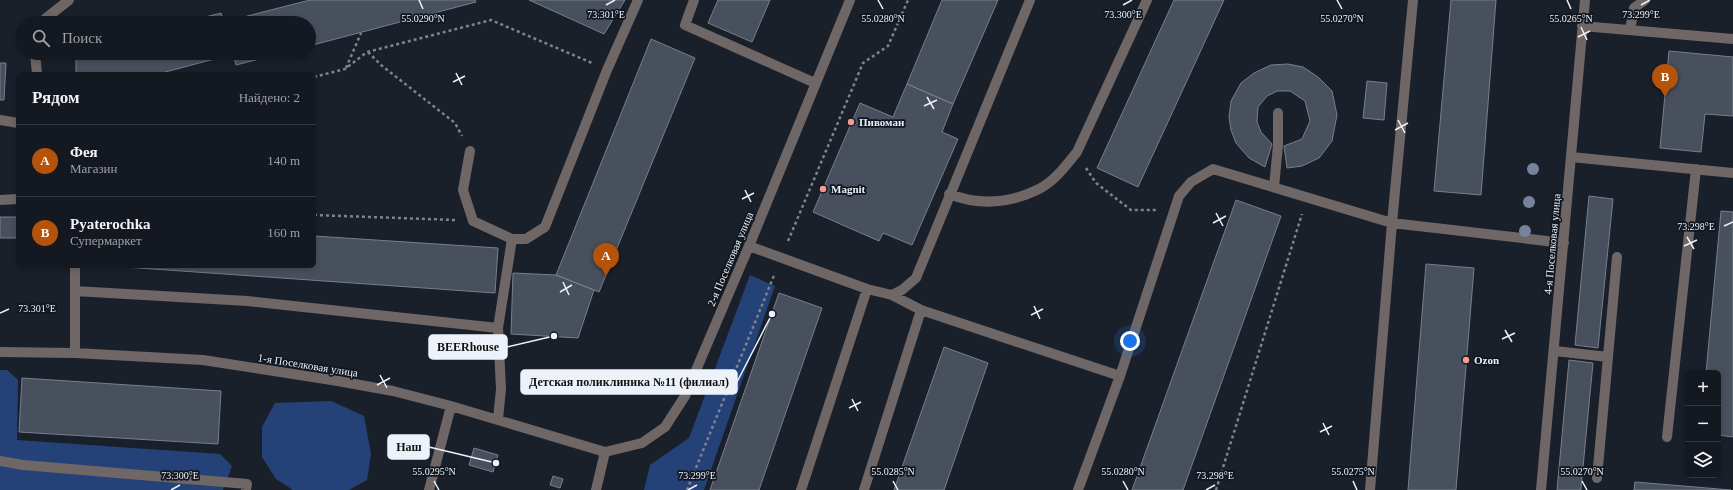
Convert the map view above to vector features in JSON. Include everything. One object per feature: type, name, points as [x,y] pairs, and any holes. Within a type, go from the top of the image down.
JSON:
[{"type":"street","points":[[50,16],[69,0]]},
{"type":"street","points":[[470,151],[463,190],[474,221],[512,239],[526,239],[545,227],[600,91],[607,70],[638,0]]},
{"type":"street","points":[[694,0],[685,25],[815,83]]},
{"type":"street","name":"2-я Поселковая улица","points":[[605,452],[642,443],[665,427],[685,396],[749,246],[850,0]]},
{"type":"street","points":[[892,295],[902,290],[916,278],[949,194],[1030,0]]},
{"type":"street","points":[[949,194],[964,200],[984,203],[1010,199],[1040,188],[1060,172],[1077,152],[1147,0]]},
{"type":"street","points":[[1370,490],[1392,223],[1413,0]]},
{"type":"street","name":"4-я Поселковая улица","points":[[1541,490],[1555,351],[1585,0]]},
{"type":"street","points":[[1630,30],[1634,8],[1645,0]]},
{"type":"street","points":[[1582,26],[1733,39]]},
{"type":"street","points":[[36,60],[37,72]]},
{"type":"street","points":[[1274,187],[1278,145],[1278,113]]},
{"type":"street","points":[[0,120],[16,123]]},
{"type":"street","points":[[1571,157],[1733,173]]},
{"type":"street","points":[[1078,490],[1120,376],[1179,196],[1191,182],[1213,169],[1392,223],[1564,243]]},
{"type":"street","points":[[1667,437],[1696,170]]},
{"type":"street","points":[[0,200],[16,199]]},
{"type":"street","points":[[498,419],[501,389],[498,328],[512,239]]},
{"type":"street","points":[[749,246],[867,289],[892,295],[921,310],[1120,376]]},
{"type":"street","points":[[1597,478],[1616,257]]},
{"type":"street","points":[[75,268],[75,353]]},
{"type":"street","points":[[800,490],[867,289]]},
{"type":"street","points":[[75,291],[247,301],[498,328]]},
{"type":"street","points":[[864,490],[921,310]]},
{"type":"street","points":[[1555,351],[1608,357]]},
{"type":"street","name":"1-я Поселковая улица","points":[[0,352],[75,353],[203,360],[393,391],[498,419],[605,452]]},
{"type":"street","points":[[429,490],[451,406]]},
{"type":"street","points":[[596,490],[605,452]]},
{"type":"street","points":[[0,461],[23,465],[247,484],[246,490]]},
{"type":"path","points":[[687,490],[781,257],[863,63],[888,46],[908,0]]},
{"type":"path","points":[[316,76],[345,69],[367,52],[491,20],[607,70]]},
{"type":"path","points":[[345,69],[361,33]]},
{"type":"path","points":[[367,52],[381,65],[455,123],[470,151]]},
{"type":"path","points":[[1077,152],[1096,183],[1131,210],[1176,209]]},
{"type":"path","points":[[1216,490],[1307,198]]},
{"type":"path","points":[[316,215],[474,221]]},
{"type":"shaded area","points":[[750,275],[775,286],[704,490],[644,490],[650,465],[689,438]]},
{"type":"shaded area","points":[[0,370],[7,370],[18,380],[17,440],[220,454],[232,466],[223,490],[0,490]]},
{"type":"shaded area","points":[[331,401],[364,416],[371,454],[367,480],[349,490],[293,490],[276,479],[262,457],[262,427],[275,403]]},
{"type":"building","points":[[310,0],[475,0],[476,2],[316,44],[316,16],[247,16]]},
{"type":"building","points":[[529,0],[625,0],[604,34]]},
{"type":"building","points":[[718,0],[770,0],[752,42],[708,23]]},
{"type":"building","points":[[942,0],[998,0],[953,104],[907,84]]},
{"type":"building","points":[[1174,0],[1224,0],[1138,187],[1097,168]]},
{"type":"building","points":[[1451,0],[1496,0],[1481,195],[1434,191]]},
{"type":"building","points":[[221,13],[222,16],[209,16]]},
{"type":"building","points":[[651,39],[695,58],[599,292],[556,275]]},
{"type":"building","points":[[1669,51],[1733,57],[1733,116],[1705,114],[1701,152],[1660,148]]},
{"type":"building","points":[[76,60],[210,60],[166,72],[76,72]]},
{"type":"building","points":[[235,60],[256,60],[236,65]]},
{"type":"building","points":[[0,63],[6,63],[4,100],[0,100]]},
{"type":"building","points":[[1288,64],[1303,67],[1318,77],[1332,91],[1337,115],[1332,141],[1319,158],[1302,166],[1287,168],[1284,146],[1302,139],[1310,121],[1305,101],[1290,91],[1277,91],[1267,96],[1258,107],[1257,122],[1261,132],[1272,144],[1265,167],[1249,158],[1236,143],[1231,130],[1229,117],[1231,101],[1241,83],[1254,73],[1271,65]]},
{"type":"building","points":[[1367,81],[1387,83],[1384,120],[1363,118]]},
{"type":"building","points":[[907,84],[953,104],[942,132],[958,139],[912,245],[883,233],[879,241],[813,212],[860,103],[893,117]]},
{"type":"building","points":[[1589,196],[1613,199],[1598,348],[1575,345]]},
{"type":"building","points":[[1236,200],[1281,216],[1183,490],[1132,490]]},
{"type":"building","points":[[1721,211],[1733,212],[1733,437],[1721,435],[1721,370],[1706,370]]},
{"type":"building","points":[[0,217],[16,217],[16,238],[0,238]]},
{"type":"building","points":[[316,236],[498,248],[495,293],[139,268],[316,268]]},
{"type":"building","points":[[1426,264],[1474,268],[1456,490],[1408,490]]},
{"type":"building","points":[[513,273],[556,275],[594,290],[578,338],[511,334]]},
{"type":"building","points":[[779,293],[822,308],[759,490],[710,490]]},
{"type":"building","points":[[944,347],[988,363],[944,490],[894,490]]},
{"type":"building","points":[[1569,360],[1593,363],[1581,490],[1557,490]]},
{"type":"building","points":[[22,378],[221,391],[218,444],[19,432]]},
{"type":"building","points":[[474,448],[498,455],[493,472],[469,465]]},
{"type":"building","points":[[553,476],[563,479],[560,488],[550,485]]},
{"type":"building","points":[[1635,482],[1731,490],[1634,490]]},
{"type":"place","name":"Pyaterochka","points":[[1665,97]]},
{"type":"place","name":"Пивоман","points":[[851,122]]},
{"type":"place","name":"Magnit","points":[[823,189]]},
{"type":"place","name":"Фея","points":[[606,276]]},
{"type":"place","name":"Детская поликлиника №11 (филиал)","points":[[772,314]]},
{"type":"place","name":"BEERhouse","points":[[554,336]]},
{"type":"place","name":"Ozon","points":[[1466,360]]},
{"type":"place","name":"Наш","points":[[496,463]]}]
